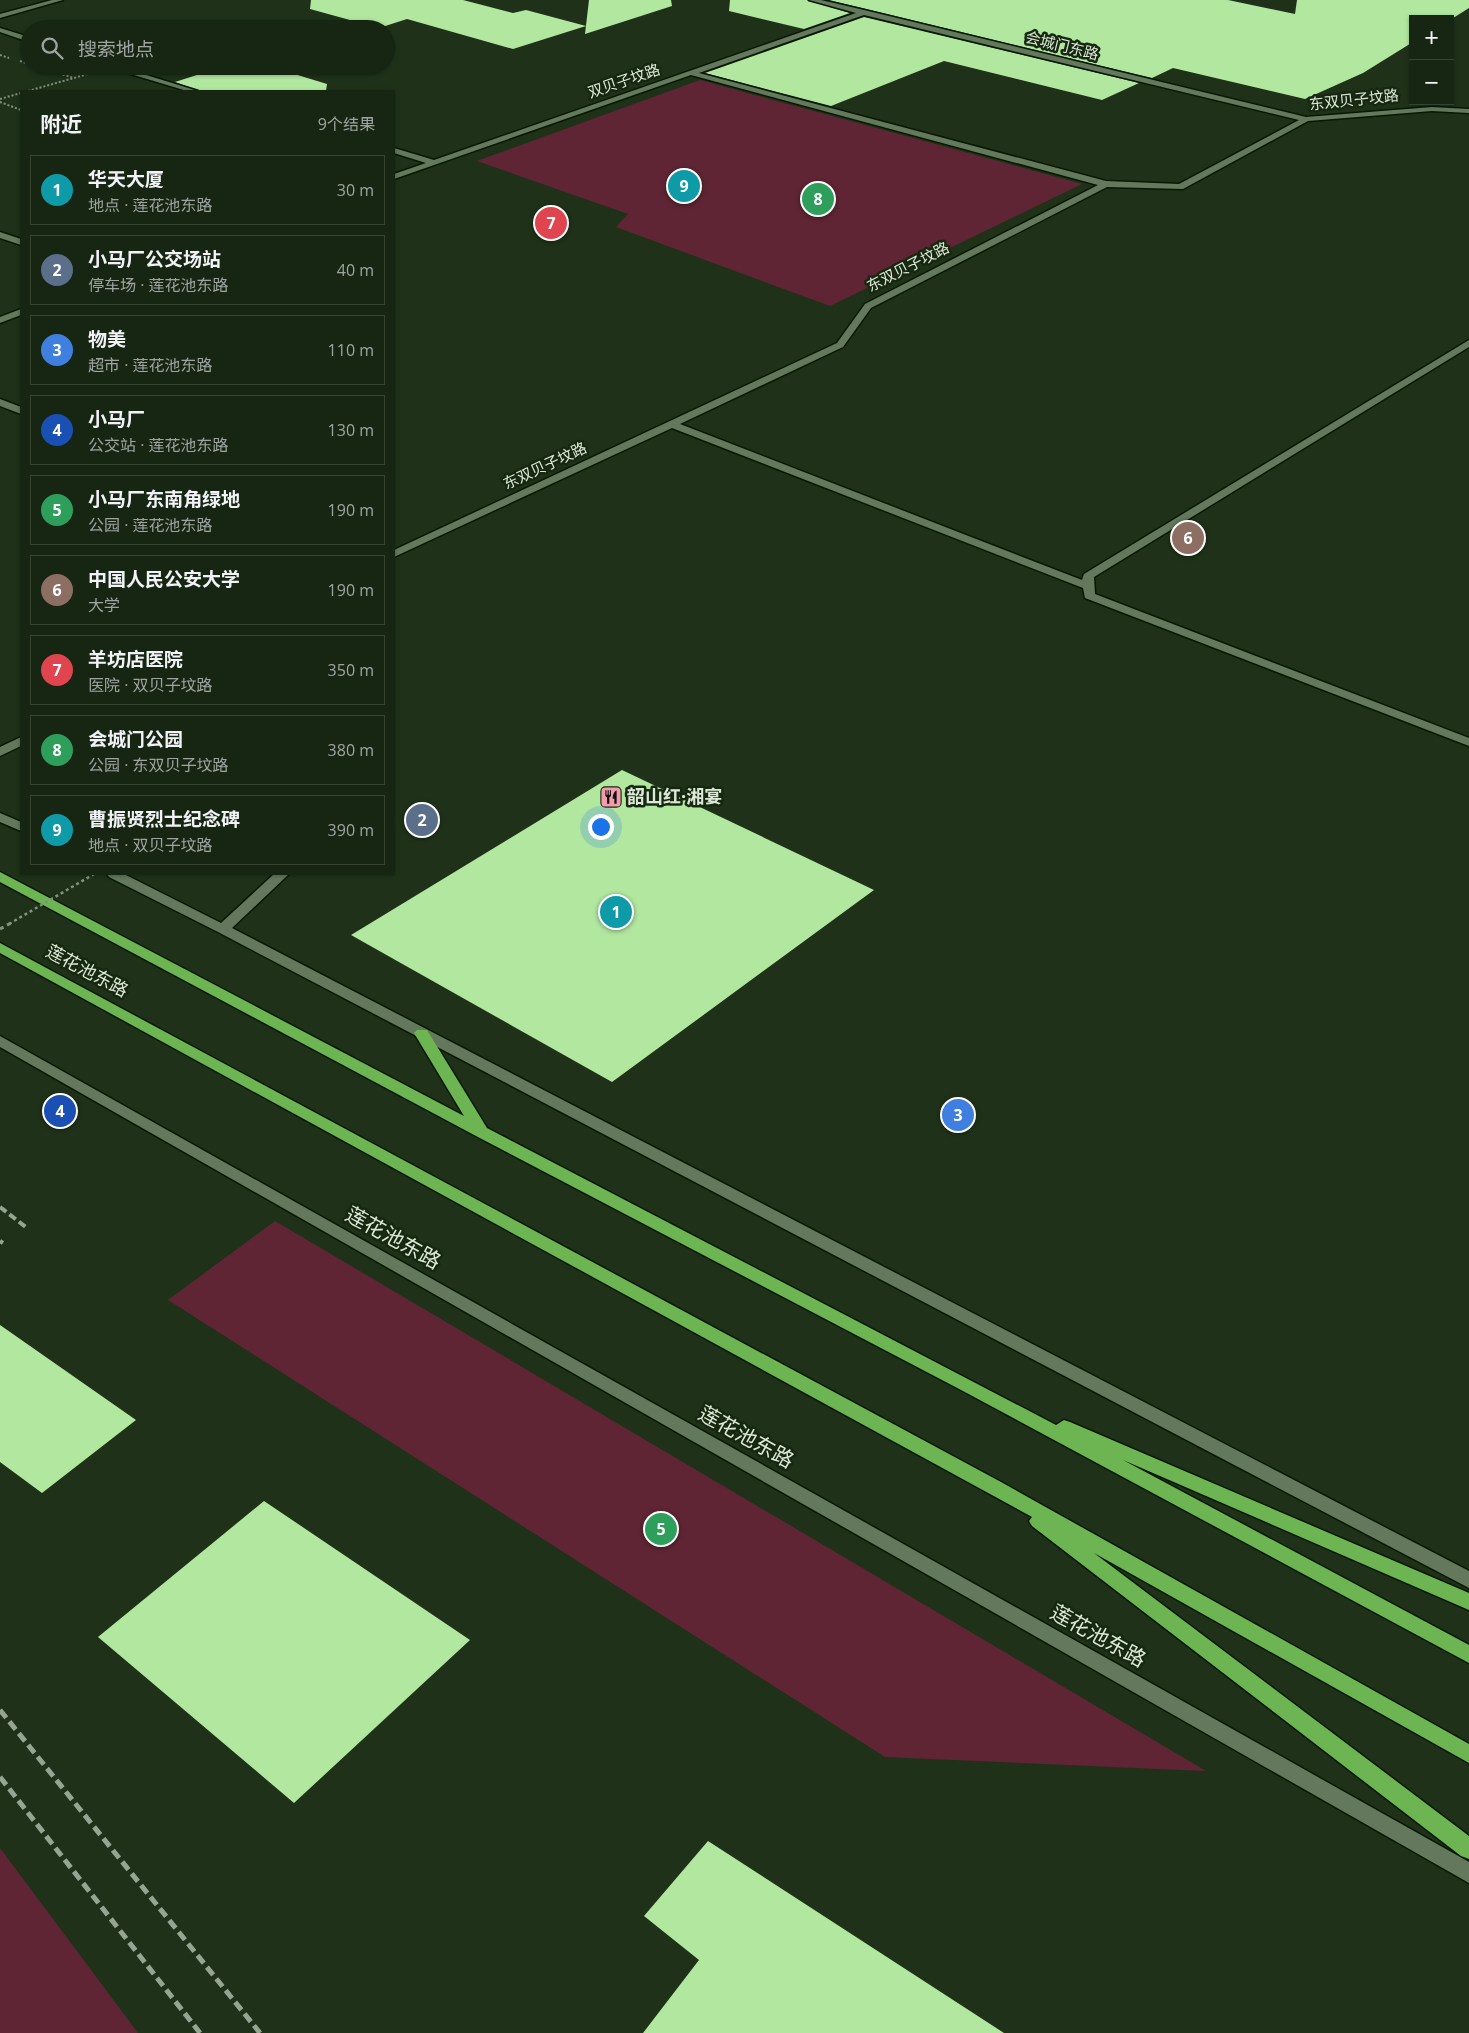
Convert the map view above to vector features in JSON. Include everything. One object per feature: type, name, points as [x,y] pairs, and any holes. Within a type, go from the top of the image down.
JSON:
[{"type":"highway","points":[[0,876],[482,1132],[970,1386],[1469,1655]]},
{"type":"highway","name":"莲花池东路","points":[[0,947],[994,1487],[1469,1754]]},
{"type":"highway","points":[[422,1033],[482,1132]]},
{"type":"highway","points":[[970,1386],[1469,1602]]},
{"type":"highway","points":[[994,1487],[1469,1849]]},
{"type":"street","points":[[0,16],[60,0]]},
{"type":"street","name":"会城门东路","points":[[812,0],[1306,119]]},
{"type":"street","name":"双贝子坟路","points":[[395,178],[864,12]]},
{"type":"street","points":[[0,30],[20,37]]},
{"type":"street","points":[[692,73],[1106,184]]},
{"type":"street","points":[[138,75],[190,90]]},
{"type":"street","name":"东双贝子坟路","points":[[395,554],[840,345],[868,306],[1106,184],[1180,187],[1306,119],[1432,109],[1469,111]]},
{"type":"street","points":[[395,150],[435,163]]},
{"type":"street","points":[[0,235],[20,242]]},
{"type":"street","points":[[0,320],[20,312]]},
{"type":"street","points":[[1469,343],[1088,576],[1089,596],[1469,742]]},
{"type":"street","points":[[0,402],[20,410]]},
{"type":"street","points":[[671,424],[1088,586]]},
{"type":"street","points":[[0,752],[20,742]]},
{"type":"street","points":[[0,752],[20,750]]},
{"type":"street","points":[[0,816],[20,826]]},
{"type":"street","points":[[116,875],[223,929],[1469,1580]]},
{"type":"street","points":[[223,929],[281,875]]},
{"type":"street","name":"莲花池东路","points":[[0,1041],[1469,1873]]},
{"type":"path","points":[[64,75],[74,78]]},
{"type":"path","points":[[32,90],[84,75]]},
{"type":"path","points":[[0,101],[20,93]]},
{"type":"path","points":[[0,101],[20,110]]},
{"type":"path","points":[[0,929],[92,875]]},
{"type":"shaded area","points":[[700,80],[1082,184],[830,306],[616,227],[628,214],[477,161]]},
{"type":"shaded area","points":[[275,1221],[1206,1771],[885,1757],[168,1300]]},
{"type":"shaded area","points":[[0,1848],[138,2033],[0,2033]]},
{"type":"building","points":[[311,0],[463,0],[513,13],[526,10],[586,26],[513,49],[407,19],[395,23],[395,20],[350,20],[310,9]]},
{"type":"building","points":[[589,0],[671,0],[672,6],[585,34]]},
{"type":"building","points":[[730,0],[807,0],[850,13],[804,29],[729,11]]},
{"type":"building","points":[[829,0],[1228,0],[1295,14],[1297,0],[1469,0],[1469,8],[1454,17],[1454,15],[1409,15],[1409,44],[1363,73],[1305,99],[1173,68],[1152,78]]},
{"type":"building","points":[[864,17],[1139,83],[1102,100],[944,61],[831,106],[705,73]]},
{"type":"building","points":[[197,75],[298,75],[327,84],[326,90],[197,90],[175,82]]},
{"type":"building","points":[[622,770],[874,890],[612,1082],[351,935]]},
{"type":"building","points":[[0,1325],[136,1420],[42,1493],[0,1462]]},
{"type":"building","points":[[264,1501],[470,1640],[294,1803],[98,1637]]},
{"type":"building","points":[[708,1841],[1004,2033],[643,2033],[699,1960],[644,1916]]},
{"type":"railway","points":[[0,1207],[27,1228]]},
{"type":"railway","points":[[0,1710],[260,2033]]},
{"type":"railway","points":[[0,1777],[200,2033]]},
{"type":"place","name":"曹振贤烈士纪念碑","points":[[684,186]]},
{"type":"place","name":"会城门公园","points":[[818,199]]},
{"type":"place","name":"羊坊店医院","points":[[551,223]]},
{"type":"place","name":"中国人民公安大学","points":[[1188,538]]},
{"type":"place","name":"韶山红·湘宴","points":[[611,797]]},
{"type":"place","name":"小马厂公交场站","points":[[422,820]]},
{"type":"place","name":"华天大厦","points":[[616,912]]},
{"type":"place","name":"小马厂","points":[[60,1111]]},
{"type":"place","name":"物美","points":[[958,1115]]},
{"type":"place","name":"小马厂东南角绿地","points":[[661,1529]]}]
